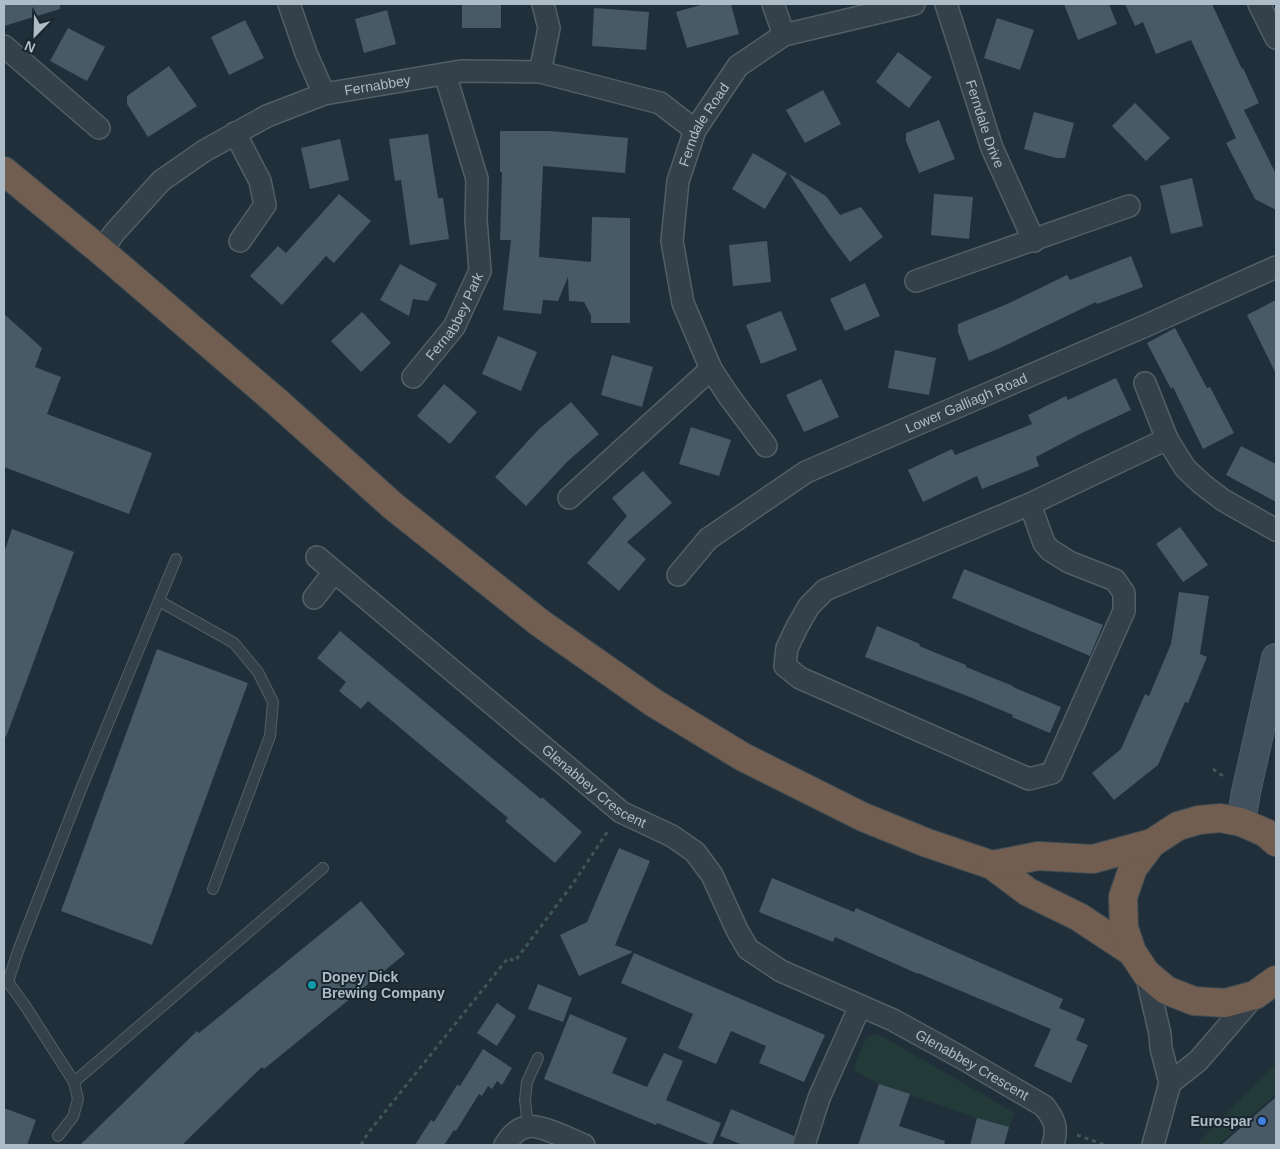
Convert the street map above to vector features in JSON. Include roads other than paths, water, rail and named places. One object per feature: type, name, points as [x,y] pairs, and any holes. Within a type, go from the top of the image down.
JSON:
[{"type":"highway","points":[[4,171],[101,251],[277,402],[393,506],[540,623],[654,703],[743,757],[863,817],[927,843],[992,865],[1028,892],[1079,917],[1139,963],[1166,990],[1194,1001],[1226,1003],[1266,988]]},
{"type":"highway","points":[[992,865],[1038,856],[1093,860],[1152,843],[1178,826],[1198,820],[1220,818],[1241,822],[1266,833],[1276,842]]},
{"type":"highway","points":[[1139,963],[1124,928],[1123,897],[1133,868],[1152,843]]},
{"type":"street","points":[[289,4],[306,53],[324,94]]},
{"type":"street","points":[[540,72],[549,28],[543,4]]},
{"type":"street","points":[[773,4],[784,35]]},
{"type":"street","name":"Ferndale Road","points":[[766,446],[711,369],[682,303],[672,241],[678,181],[695,130],[738,66],[784,35],[914,4]]},
{"type":"street","name":"Ferndale Drive","points":[[946,4],[992,148],[1034,240]]},
{"type":"street","points":[[1259,4],[1276,38]]},
{"type":"street","points":[[4,46],[99,128]]},
{"type":"street","name":"Fernabbey","points":[[101,251],[115,232],[161,181],[204,151],[267,116],[324,94],[462,70],[540,72],[660,103],[695,130]]},
{"type":"street","name":"Fernabbey Park","points":[[413,377],[454,327],[480,271],[476,220],[477,179],[445,74]]},
{"type":"street","points":[[235,134],[260,181],[266,205],[240,241]]},
{"type":"street","points":[[916,281],[1130,206]]},
{"type":"street","name":"Lower Galliagh Road","points":[[678,575],[708,539],[806,472],[1145,326],[1276,267]]},
{"type":"street","points":[[569,498],[711,369]]},
{"type":"street","points":[[1145,383],[1167,439],[1185,468],[1222,500],[1276,530]]},
{"type":"street","points":[[1030,504],[1044,543],[1050,550],[1069,562],[1115,580],[1124,592],[1124,611],[1052,773],[1029,779],[800,678],[785,666],[787,648],[797,627],[809,606],[825,590],[1030,504],[1167,439]]},
{"type":"street","name":"Glenabbey Crescent","points":[[317,557],[620,812],[672,836],[695,852],[712,875],[737,930],[748,949],[781,971],[893,1020],[1044,1106],[1056,1127],[1052,1145]]},
{"type":"street","points":[[314,598],[334,572]]},
{"type":"street","points":[[1241,822],[1276,658]]},
{"type":"street","points":[[1139,963],[1160,1034],[1161,1048],[1170,1083],[1153,1145]]},
{"type":"street","points":[[1170,1083],[1198,1061],[1266,988]]},
{"type":"street","points":[[804,1145],[819,1098],[860,1006]]},
{"type":"street","points":[[506,1145],[517,1131],[528,1126],[544,1129],[584,1145]]},
{"type":"lane","points":[[58,1136],[72,1117],[78,1099],[74,1082],[6,981],[81,789],[176,559]]},
{"type":"lane","points":[[159,601],[234,643],[258,672],[273,702],[270,736],[213,890]]},
{"type":"lane","points":[[74,1082],[323,868]]},
{"type":"lane","points":[[528,1126],[525,1100],[527,1082],[538,1058]]},
{"type":"place","name":"Dopey Dick Brewing Company","points":[[312,985]]},
{"type":"place","name":"Eurospar","points":[[1262,1121]]}]
